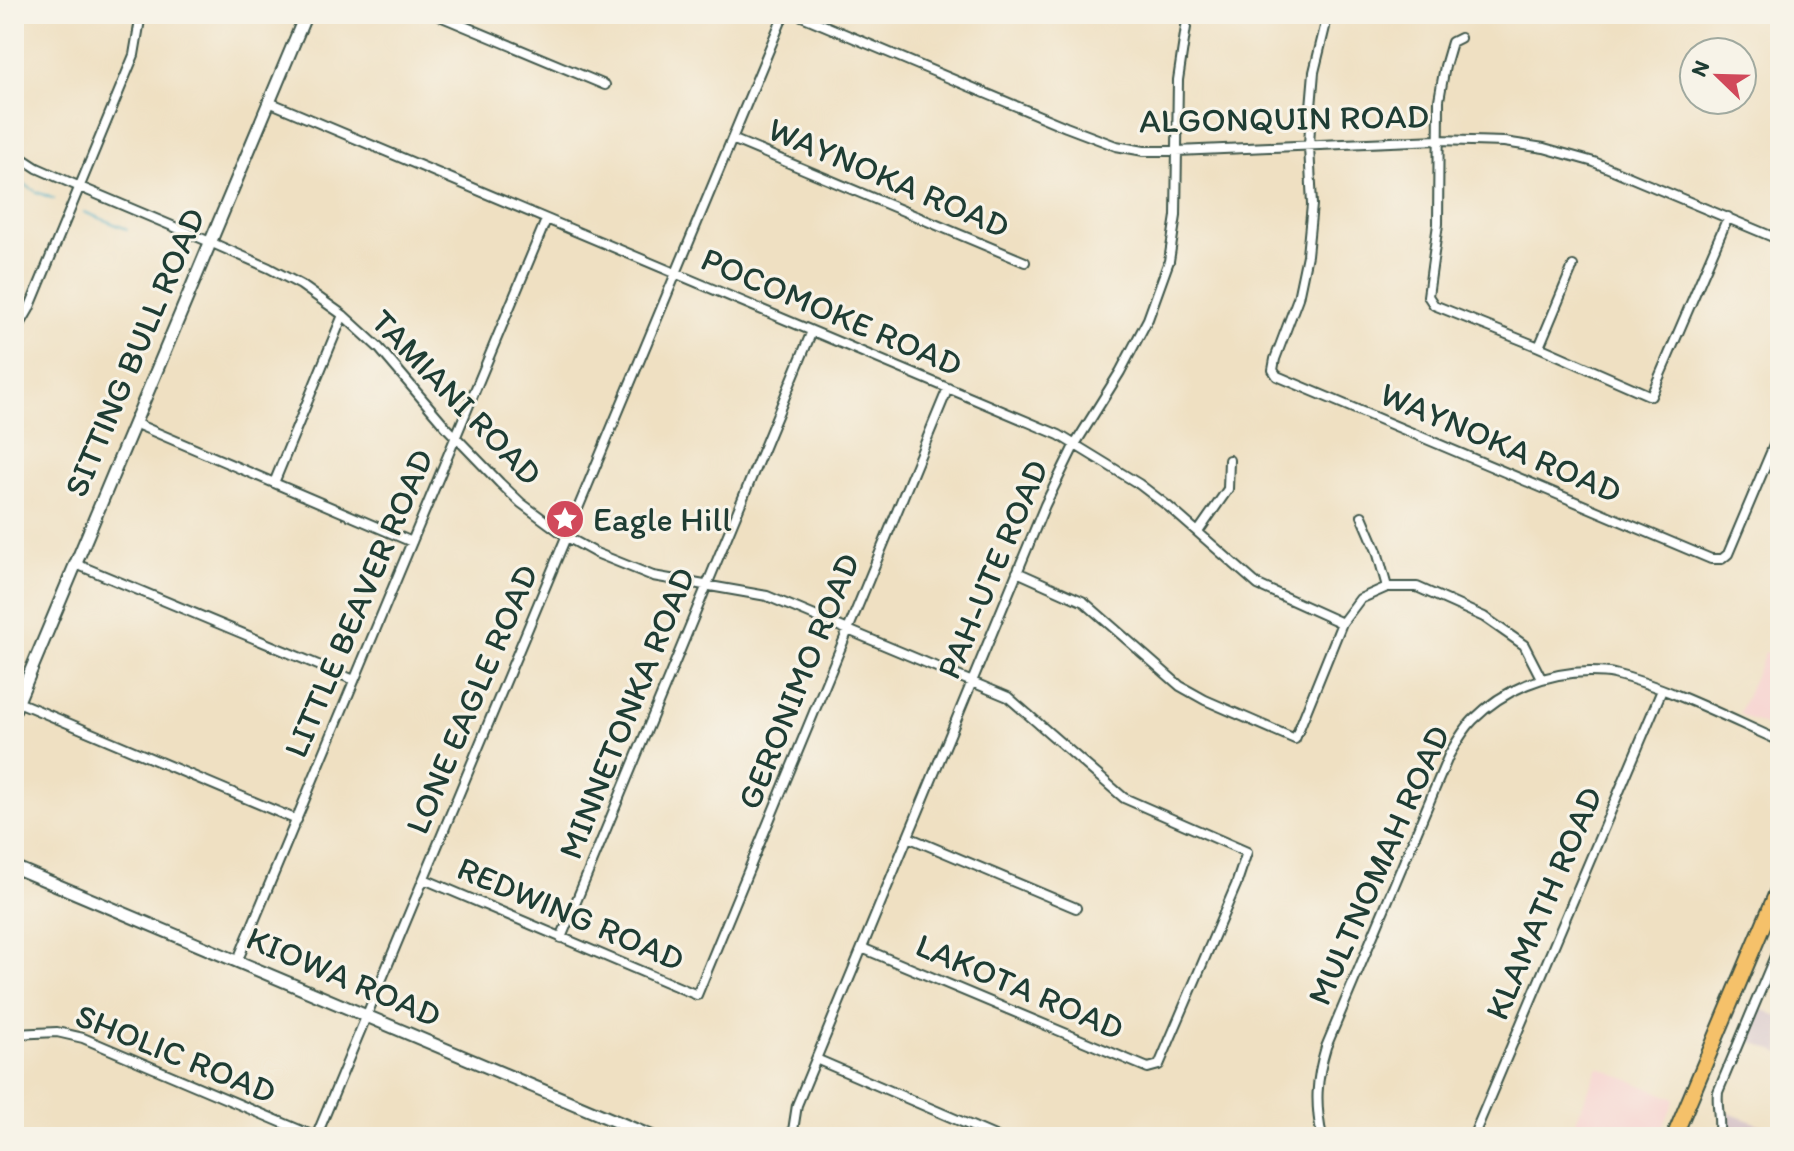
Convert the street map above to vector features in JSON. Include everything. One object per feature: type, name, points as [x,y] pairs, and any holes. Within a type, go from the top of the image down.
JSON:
[{"type":"main road","points":[[1676,1136],[1780,885]]},
{"type":"street","points":[[14,335],[29,309],[134,55],[141,14]]},
{"type":"street","name":"SITTING BULL ROAD","points":[[16,706],[306,14]]},
{"type":"street","points":[[435,14],[605,85]]},
{"type":"street","name":"LONE EAGLE ROAD","points":[[316,1137],[784,14]]},
{"type":"street","name":"ALGONQUIN ROAD","points":[[797,14],[1116,146],[1144,151],[1177,151],[1438,140],[1504,142],[1544,148],[1594,162],[1780,240]]},
{"type":"street","name":"PAH-UTE ROAD","points":[[792,1137],[797,1105],[1045,505],[1074,446],[1120,372],[1148,319],[1169,261],[1176,216],[1178,80],[1188,14]]},
{"type":"street","points":[[1309,146],[1314,72],[1325,27]]},
{"type":"street","points":[[1460,38],[1452,42],[1439,100],[1438,224],[1428,296],[1434,305],[1651,396],[1728,217]]},
{"type":"street","name":"POCOMOKE ROAD","points":[[269,102],[1059,435],[1139,484],[1258,585],[1342,623]]},
{"type":"street","name":"WAYNOKA ROAD","points":[[732,139],[1025,262]]},
{"type":"street","name":"WAYNOKA ROAD","points":[[1309,146],[1312,205],[1307,255],[1298,298],[1275,359],[1273,370],[1277,376],[1711,559],[1722,559],[1728,554],[1780,431]]},
{"type":"street","name":"TAMIANI ROAD","points":[[14,153],[37,168],[269,268],[301,285],[343,315],[379,348],[455,437],[521,503],[567,537],[596,553],[653,576],[767,596],[1008,697],[1124,798],[1247,852],[1236,885],[1159,1065]]},
{"type":"street","name":"LITTLE BEAVER ROAD","points":[[237,962],[546,220]]},
{"type":"street","points":[[1539,347],[1573,266]]},
{"type":"street","points":[[274,483],[343,315]]},
{"type":"street","name":"MINNETONKA ROAD","points":[[561,938],[812,331]]},
{"type":"street","name":"GERONIMO ROAD","points":[[697,995],[948,388]]},
{"type":"street","points":[[134,423],[412,542]]},
{"type":"street","points":[[1198,532],[1228,489],[1229,460]]},
{"type":"street","points":[[1362,516],[1377,551],[1387,587]]},
{"type":"street","points":[[76,564],[354,680]]},
{"type":"street","points":[[1017,572],[1084,602],[1180,686],[1295,739],[1342,623],[1360,599],[1387,587],[1417,587],[1484,617],[1524,645],[1541,678]]},
{"type":"street","name":"MULTNOMAH ROAD","points":[[1322,1137],[1317,1116],[1317,1093],[1318,1071],[1326,1047],[1449,755],[1473,720],[1507,694],[1541,678],[1573,672],[1612,673],[1662,690],[1780,741]]},
{"type":"street","name":"KLAMATH ROAD","points":[[1473,1137],[1662,690]]},
{"type":"street","points":[[16,706],[297,820]]},
{"type":"street","points":[[908,837],[1076,908]]},
{"type":"street","name":"KIOWA ROAD","points":[[14,867],[653,1137]]},
{"type":"street","name":"REDWING ROAD","points":[[424,879],[697,995]]},
{"type":"street","points":[[1718,1137],[1718,1092],[1780,944]]},
{"type":"street","name":"LAKOTA ROAD","points":[[862,948],[1135,1063],[1148,1068],[1159,1065]]},
{"type":"street","name":"SHOLIC ROAD","points":[[14,1034],[57,1032],[83,1038],[316,1137]]},
{"type":"street","points":[[816,1059],[997,1137]]},
{"type":"shaded area","points":[[1765,652],[1780,658],[1780,732],[1739,714]]},
{"type":"shaded area","points":[[1759,1008],[1780,1017],[1780,1053],[1746,1039]]},
{"type":"shaded area","points":[[1598,1067],[1675,1099],[1659,1137],[1569,1137]]},
{"type":"shaded area","points":[[1724,1114],[1775,1130],[1772,1137],[1724,1137]]},
{"type":"waterway","points":[[14,178],[54,199]]},
{"type":"waterway","points":[[84,212],[127,229]]},
{"type":"place","name":"Eagle Hill","points":[[565,519]]}]
